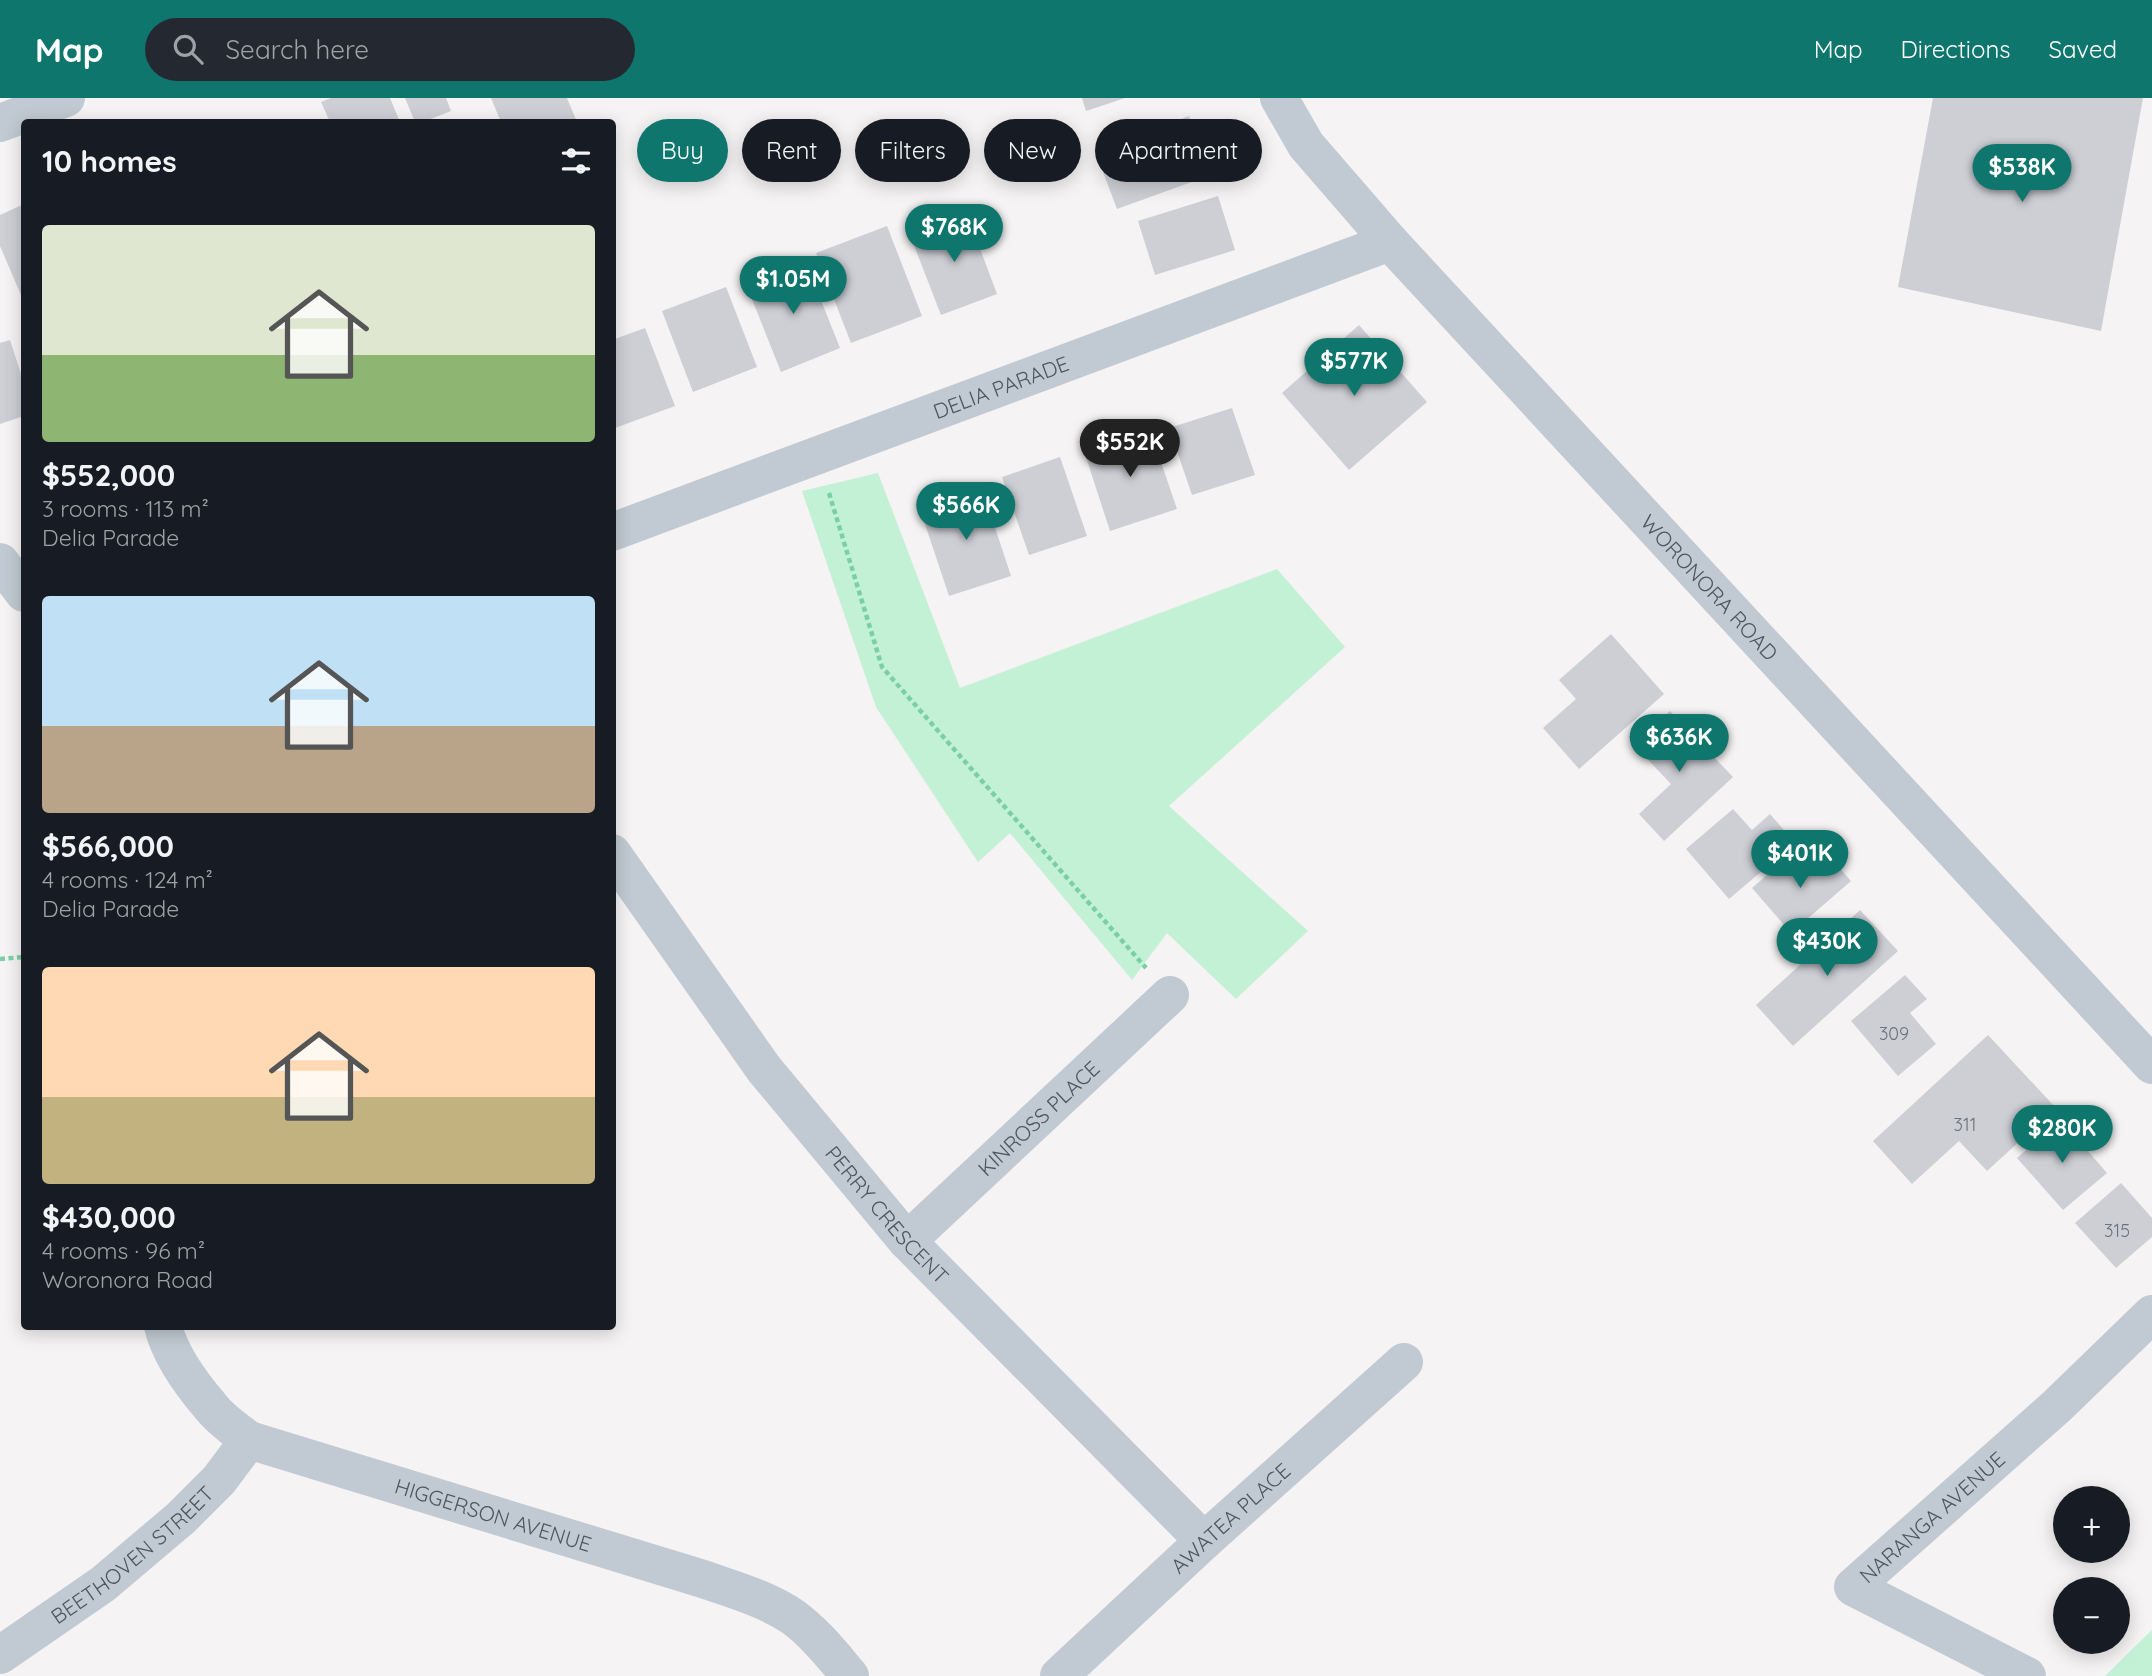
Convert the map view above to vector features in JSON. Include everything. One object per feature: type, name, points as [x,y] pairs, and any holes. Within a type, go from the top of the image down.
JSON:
[{"type":"street","points":[[0,123],[66,98]]},
{"type":"street","name":"WORONORA ROAD","points":[[1279,98],[1306,145],[1390,242],[2152,1065]]},
{"type":"street","name":"DELIA PARADE","points":[[616,530],[1390,242]]},
{"type":"street","points":[[0,562],[21,589]]},
{"type":"street","name":"PERRY CRESCENT","points":[[616,859],[764,1069],[907,1241],[1204,1541]]},
{"type":"street","name":"KINROSS PLACE","points":[[907,1241],[1170,995]]},
{"type":"street","name":"NARANGA AVENUE","points":[[2027,1676],[1853,1587],[2057,1406],[2152,1314]]},
{"type":"street","name":"HIGGERSON AVENUE","points":[[164,1330],[187,1375],[212,1409],[249,1440],[751,1596],[793,1617],[831,1653],[850,1676]]},
{"type":"street","name":"AWATEA PLACE","points":[[1059,1676],[1204,1541],[1404,1362]]},
{"type":"street","name":"BEETHOVEN STREET","points":[[0,1655],[103,1584],[181,1518],[219,1480],[249,1440]]},
{"type":"path","points":[[817,455],[882,667],[1170,995]]},
{"type":"path","points":[[0,959],[21,957]]},
{"type":"green space","points":[[878,473],[960,688],[1277,569],[1345,647],[1169,806],[1308,931],[1236,999],[1167,933],[1132,980],[1010,833],[978,862],[876,707],[802,491]]},
{"type":"green space","points":[[2152,1630],[2152,1676],[2105,1676],[2130,1654]]},
{"type":"building","points":[[331,98],[390,98],[399,119],[329,119],[321,102]]},
{"type":"building","points":[[405,98],[446,98],[451,111],[431,119],[414,119]]},
{"type":"building","points":[[491,98],[567,98],[576,119],[500,119]]},
{"type":"building","points":[[1082,98],[1125,98],[1086,111]]},
{"type":"building","points":[[1933,98],[2143,98],[2101,331],[1898,287]]},
{"type":"building","points":[[1107,182],[1192,182],[1117,209]]},
{"type":"building","points":[[1218,196],[1235,250],[1155,275],[1138,221]]},
{"type":"building","points":[[21,205],[21,295],[0,246],[0,215]]},
{"type":"building","points":[[967,214],[997,294],[941,315],[910,235]]},
{"type":"building","points":[[887,226],[922,316],[851,343],[816,253]]},
{"type":"building","points":[[805,260],[840,348],[781,372],[746,284]]},
{"type":"building","points":[[726,287],[757,367],[693,392],[662,311]]},
{"type":"building","points":[[1359,325],[1427,402],[1349,470],[1282,393]]},
{"type":"building","points":[[645,328],[675,406],[616,428],[616,339]]},
{"type":"building","points":[[10,340],[21,374],[21,417],[0,424],[0,343]]},
{"type":"building","points":[[1232,408],[1255,475],[1192,495],[1169,428]]},
{"type":"building","points":[[1149,427],[1177,509],[1110,531],[1083,448]]},
{"type":"building","points":[[1060,457],[1087,536],[1029,555],[1002,477]]},
{"type":"building","points":[[982,488],[1011,576],[949,596],[920,509]]},
{"type":"building","points":[[1611,634],[1664,694],[1579,769],[1543,728],[1576,699],[1559,680]]},
{"type":"building","points":[[1670,711],[1733,777],[1664,841],[1639,814],[1671,784],[1633,744]]},
{"type":"building","points":[[1733,809],[1752,830],[1770,814],[1795,843],[1729,899],[1686,849]]},
{"type":"building","points":[[1791,854],[1809,875],[1830,857],[1851,881],[1791,933],[1752,888]]},
{"type":"building","points":[[1860,910],[1898,951],[1793,1046],[1756,1005]]},
{"type":"building","points":[[1905,975],[1927,999],[1910,1013],[1936,1044],[1898,1076],[1851,1021]]},
{"type":"building","points":[[1988,1035],[2056,1108],[1987,1171],[1959,1141],[1912,1184],[1873,1141]]},
{"type":"building","points":[[2061,1120],[2107,1173],[2063,1210],[2017,1158]]},
{"type":"building","points":[[2121,1183],[2152,1218],[2152,1237],[2116,1268],[2075,1223]]}]
